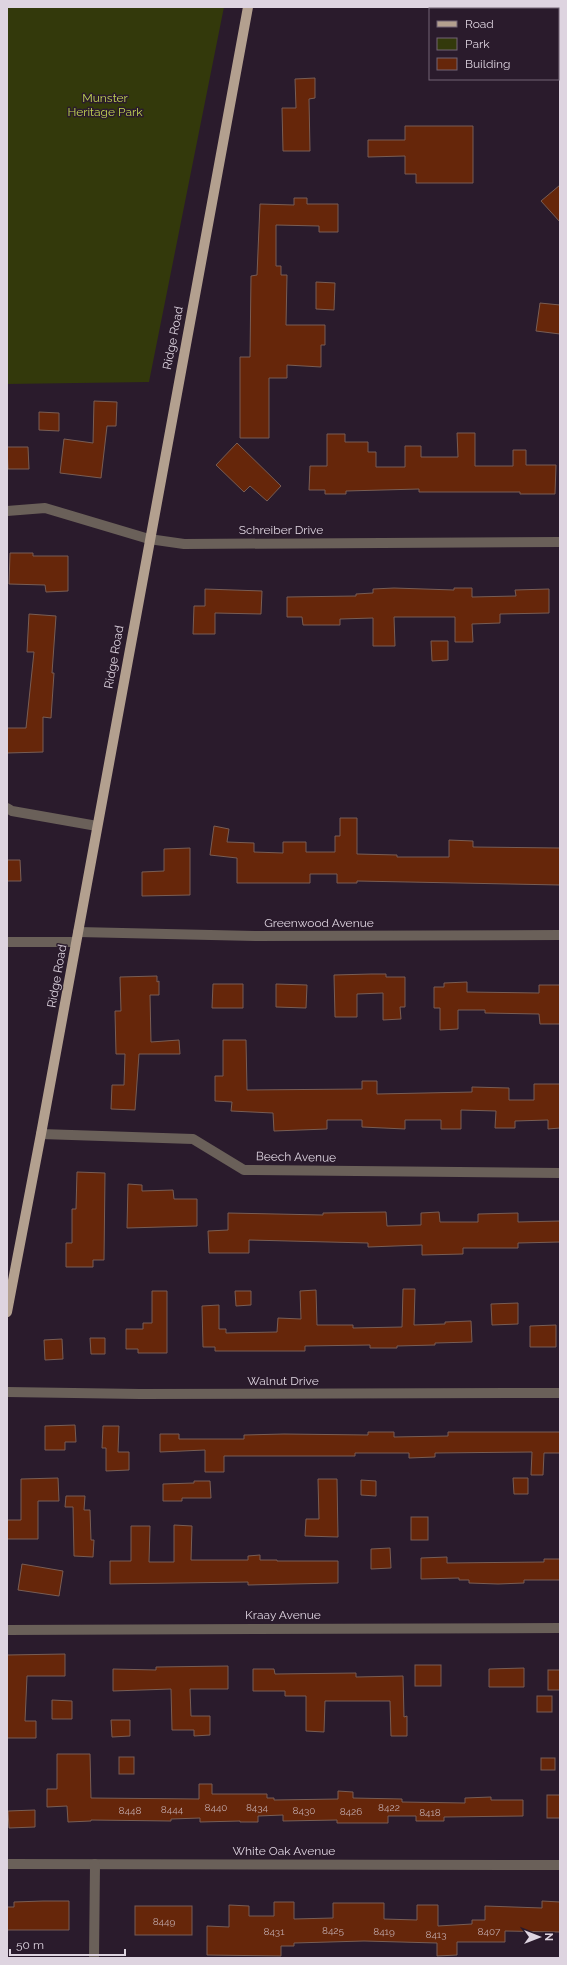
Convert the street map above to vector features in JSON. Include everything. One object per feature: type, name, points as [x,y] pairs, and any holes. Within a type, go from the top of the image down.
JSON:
[{"type":"main road","name":"Ridge Road","points":[[7,1312],[248,7]]},
{"type":"street","name":"Schreiber Drive","points":[[7,511],[45,508],[149,539],[184,544],[560,542]]},
{"type":"street","points":[[7,808],[12,811],[97,826]]},
{"type":"street","name":"Greenwood Avenue","points":[[78,932],[255,936],[560,935]]},
{"type":"street","points":[[7,942],[76,942]]},
{"type":"street","name":"Beech Avenue","points":[[41,1134],[193,1139],[244,1170],[560,1173]]},
{"type":"street","name":"Walnut Drive","points":[[7,1392],[140,1394],[560,1393]]},
{"type":"street","name":"Kraay Avenue","points":[[7,1630],[560,1628]]},
{"type":"street","name":"White Oak Avenue","points":[[7,1864],[560,1865]]},
{"type":"street","points":[[94,1958],[95,1864]]},
{"type":"green space","name":"Munster Heritage Park","points":[[7,7],[224,7],[149,382],[7,384]]},
{"type":"building","points":[[315,78],[315,98],[309,99],[310,151],[283,151],[282,108],[296,108],[295,79]]},
{"type":"building","points":[[405,126],[473,126],[473,183],[416,183],[416,174],[405,174],[405,156],[368,157],[368,140],[405,140]]},
{"type":"building","points":[[560,185],[560,222],[541,201]]},
{"type":"building","points":[[294,198],[307,198],[307,204],[338,204],[338,232],[319,232],[319,226],[276,225],[276,266],[281,266],[281,275],[287,275],[286,325],[325,325],[325,345],[321,345],[321,367],[287,365],[287,378],[269,378],[269,438],[240,438],[240,357],[250,357],[251,276],[257,275],[260,204],[294,205]]},
{"type":"building","points":[[316,282],[335,283],[334,310],[316,309]]},
{"type":"building","points":[[540,303],[560,305],[560,334],[536,331]]},
{"type":"building","points":[[94,401],[117,402],[116,426],[107,426],[101,478],[60,473],[64,439],[93,443]]},
{"type":"building","points":[[39,412],[59,413],[59,431],[39,430]]},
{"type":"building","points":[[457,433],[475,433],[475,466],[513,466],[513,450],[526,450],[526,465],[556,465],[555,494],[520,494],[520,492],[419,492],[419,489],[346,491],[346,494],[325,494],[325,490],[309,490],[310,466],[327,466],[327,434],[345,434],[345,442],[368,442],[368,452],[376,452],[376,467],[405,467],[405,446],[421,446],[421,457],[458,457]]},
{"type":"building","points":[[237,443],[281,486],[267,501],[250,486],[244,492],[216,465]]},
{"type":"building","points":[[7,447],[28,447],[29,469],[8,469]]},
{"type":"building","points":[[10,553],[33,553],[33,556],[68,556],[68,591],[46,592],[45,585],[9,584]]},
{"type":"building","points":[[394,588],[454,590],[454,588],[472,588],[472,597],[516,596],[515,590],[549,589],[549,613],[500,614],[500,623],[472,624],[473,642],[455,642],[455,617],[394,617],[395,646],[373,646],[373,618],[340,619],[340,625],[303,625],[302,617],[287,617],[287,597],[356,596],[356,594],[373,593],[373,589]]},
{"type":"building","points":[[205,589],[262,591],[261,614],[215,613],[215,634],[193,634],[194,606],[205,606]]},
{"type":"building","points":[[29,614],[56,616],[52,673],[54,673],[51,718],[43,717],[43,752],[7,753],[7,728],[26,728],[34,652],[27,652]]},
{"type":"building","points":[[431,641],[448,641],[448,660],[432,661]]},
{"type":"building","points":[[340,818],[357,818],[357,854],[397,855],[397,857],[449,857],[449,840],[473,841],[473,847],[560,848],[560,885],[357,881],[357,883],[337,883],[337,874],[310,874],[310,883],[237,883],[237,858],[210,855],[214,826],[229,829],[227,842],[254,843],[254,852],[283,853],[283,842],[306,842],[306,852],[335,852],[335,836],[340,836]]},
{"type":"building","points":[[190,848],[190,895],[142,896],[142,872],[164,871],[164,849]]},
{"type":"building","points":[[7,860],[20,860],[21,881],[7,881]]},
{"type":"building","points":[[386,974],[386,977],[405,977],[405,1007],[400,1007],[401,1019],[383,1020],[383,993],[357,994],[357,1017],[335,1017],[334,975]]},
{"type":"building","points":[[157,976],[157,982],[159,981],[159,995],[150,995],[151,1042],[179,1040],[180,1054],[139,1054],[135,1110],[111,1109],[112,1085],[124,1085],[125,1054],[116,1054],[115,1011],[121,1011],[120,977]]},
{"type":"building","points":[[467,982],[467,992],[539,993],[539,985],[560,985],[560,1024],[540,1024],[539,1014],[485,1013],[485,1010],[458,1010],[458,1029],[440,1030],[440,1008],[434,1008],[434,987],[444,987],[444,983]]},
{"type":"building","points":[[213,984],[243,984],[243,1008],[212,1008]]},
{"type":"building","points":[[276,984],[307,985],[306,1008],[276,1007]]},
{"type":"building","points":[[223,1040],[246,1040],[247,1090],[362,1089],[362,1081],[377,1081],[377,1094],[472,1092],[472,1087],[509,1088],[509,1100],[534,1100],[534,1084],[560,1084],[560,1128],[548,1129],[548,1120],[515,1121],[515,1128],[495,1128],[496,1111],[461,1110],[461,1129],[441,1129],[441,1120],[405,1120],[405,1129],[362,1127],[362,1120],[327,1120],[327,1129],[274,1131],[273,1113],[231,1111],[232,1102],[215,1101],[215,1076],[223,1076]]},
{"type":"building","points":[[77,1172],[105,1173],[104,1260],[93,1260],[93,1267],[66,1267],[66,1243],[72,1243],[72,1209],[76,1209]]},
{"type":"building","points":[[128,1184],[142,1185],[142,1191],[173,1190],[174,1199],[197,1199],[197,1226],[127,1228]]},
{"type":"building","points":[[386,1212],[387,1226],[421,1225],[421,1213],[439,1212],[440,1222],[478,1222],[478,1214],[518,1213],[518,1222],[560,1221],[560,1242],[518,1243],[518,1248],[463,1248],[463,1254],[422,1255],[422,1245],[368,1247],[368,1243],[249,1240],[249,1253],[209,1253],[208,1231],[228,1230],[228,1213],[323,1215],[323,1213]]},
{"type":"building","points":[[403,1289],[415,1289],[414,1325],[471,1321],[472,1342],[397,1346],[397,1348],[370,1348],[370,1345],[305,1346],[305,1351],[215,1351],[215,1347],[203,1347],[202,1306],[219,1305],[219,1329],[226,1329],[226,1333],[277,1332],[278,1318],[301,1319],[300,1291],[316,1290],[317,1325],[353,1325],[353,1328],[402,1327]]},
{"type":"building","points":[[152,1291],[167,1291],[167,1353],[138,1353],[138,1349],[126,1349],[126,1329],[143,1329],[143,1323],[152,1323]]},
{"type":"building","points":[[235,1291],[251,1291],[251,1305],[236,1306]]},
{"type":"building","points":[[518,1303],[518,1324],[492,1325],[491,1304]]},
{"type":"building","points":[[556,1325],[556,1347],[530,1347],[530,1326]]},
{"type":"building","points":[[90,1338],[105,1338],[105,1354],[91,1354]]},
{"type":"building","points":[[62,1339],[63,1359],[45,1360],[44,1340]]},
{"type":"building","points":[[75,1425],[76,1442],[65,1442],[65,1450],[45,1450],[45,1426]]},
{"type":"building","points":[[103,1426],[119,1426],[118,1452],[129,1452],[129,1470],[106,1471],[106,1448],[102,1448]]},
{"type":"building","points":[[368,1432],[394,1432],[394,1437],[448,1436],[448,1432],[560,1432],[560,1453],[544,1453],[543,1475],[531,1475],[532,1452],[435,1453],[435,1457],[409,1458],[409,1453],[355,1453],[355,1456],[224,1456],[224,1472],[205,1472],[205,1450],[160,1452],[160,1434],[179,1434],[179,1439],[244,1439],[244,1435],[368,1435]]},
{"type":"building","points":[[58,1478],[59,1501],[38,1501],[38,1539],[7,1539],[7,1520],[21,1520],[21,1479]]},
{"type":"building","points":[[513,1478],[528,1478],[528,1494],[514,1494]]},
{"type":"building","points":[[318,1479],[337,1479],[338,1537],[305,1536],[306,1519],[319,1519]]},
{"type":"building","points":[[361,1480],[376,1481],[376,1496],[361,1495]]},
{"type":"building","points":[[194,1481],[210,1481],[211,1498],[182,1498],[182,1501],[163,1501],[163,1484],[194,1483]]},
{"type":"building","points":[[66,1496],[85,1496],[84,1510],[90,1510],[91,1540],[94,1540],[93,1557],[74,1556],[73,1507],[65,1507]]},
{"type":"building","points":[[411,1517],[428,1517],[428,1540],[411,1540]]},
{"type":"building","points":[[174,1525],[192,1526],[191,1560],[248,1560],[248,1556],[260,1555],[260,1560],[338,1561],[338,1583],[248,1585],[248,1582],[110,1584],[110,1561],[131,1561],[131,1526],[150,1526],[149,1562],[174,1562]]},
{"type":"building","points":[[390,1548],[391,1568],[371,1569],[371,1549]]},
{"type":"building","points":[[447,1557],[447,1563],[544,1562],[544,1559],[560,1559],[560,1580],[524,1580],[524,1583],[498,1584],[469,1583],[469,1580],[459,1580],[459,1578],[421,1579],[421,1558]]},
{"type":"building","points":[[22,1564],[63,1571],[59,1596],[18,1590]]},
{"type":"building","points":[[65,1654],[65,1676],[27,1676],[25,1721],[36,1721],[36,1738],[7,1738],[7,1655]]},
{"type":"building","points":[[415,1665],[441,1665],[441,1686],[415,1686]]},
{"type":"building","points":[[228,1666],[228,1689],[190,1689],[191,1716],[210,1716],[210,1735],[194,1736],[194,1730],[172,1730],[171,1689],[113,1691],[113,1669],[156,1670],[156,1667]]},
{"type":"building","points":[[524,1668],[524,1687],[489,1687],[489,1669]]},
{"type":"building","points":[[253,1669],[274,1669],[275,1674],[356,1673],[356,1677],[403,1676],[404,1717],[407,1716],[407,1736],[391,1736],[390,1701],[325,1701],[324,1732],[306,1731],[306,1696],[285,1696],[285,1691],[253,1691]]},
{"type":"building","points":[[548,1670],[560,1670],[560,1690],[548,1690]]},
{"type":"building","points":[[537,1696],[552,1696],[552,1712],[537,1712]]},
{"type":"building","points":[[52,1700],[72,1701],[72,1719],[52,1719]]},
{"type":"building","points":[[111,1720],[130,1720],[130,1736],[112,1737]]},
{"type":"building","points":[[57,1754],[90,1754],[91,1798],[199,1799],[199,1784],[212,1784],[212,1794],[267,1794],[267,1798],[274,1798],[274,1800],[338,1799],[338,1791],[353,1792],[353,1798],[402,1799],[402,1802],[465,1803],[465,1798],[491,1797],[491,1800],[523,1800],[523,1816],[444,1817],[444,1821],[416,1821],[416,1816],[388,1816],[388,1823],[337,1823],[337,1820],[283,1821],[283,1815],[258,1816],[258,1822],[200,1822],[200,1818],[171,1819],[171,1821],[91,1820],[68,1822],[67,1806],[47,1807],[47,1789],[57,1789]]},
{"type":"building","points":[[119,1757],[134,1757],[134,1774],[119,1774]]},
{"type":"building","points":[[541,1758],[555,1758],[555,1770],[541,1770]]},
{"type":"building","points":[[547,1795],[560,1795],[560,1818],[547,1818]]},
{"type":"building","points":[[35,1810],[35,1827],[9,1828],[8,1811]]},
{"type":"building","points":[[69,1901],[69,1930],[7,1930],[7,1907],[14,1907],[14,1902]]},
{"type":"building","points":[[542,1901],[560,1902],[560,1932],[505,1931],[505,1942],[457,1942],[457,1955],[437,1956],[437,1943],[364,1941],[294,1943],[294,1946],[281,1946],[281,1956],[207,1955],[207,1926],[229,1927],[229,1905],[249,1906],[249,1916],[274,1916],[274,1902],[294,1902],[294,1919],[333,1918],[333,1903],[384,1903],[384,1919],[417,1920],[417,1905],[438,1905],[438,1926],[472,1924],[472,1920],[485,1920],[485,1906],[542,1908]]},
{"type":"building","points":[[135,1906],[192,1906],[192,1935],[135,1935]]}]
